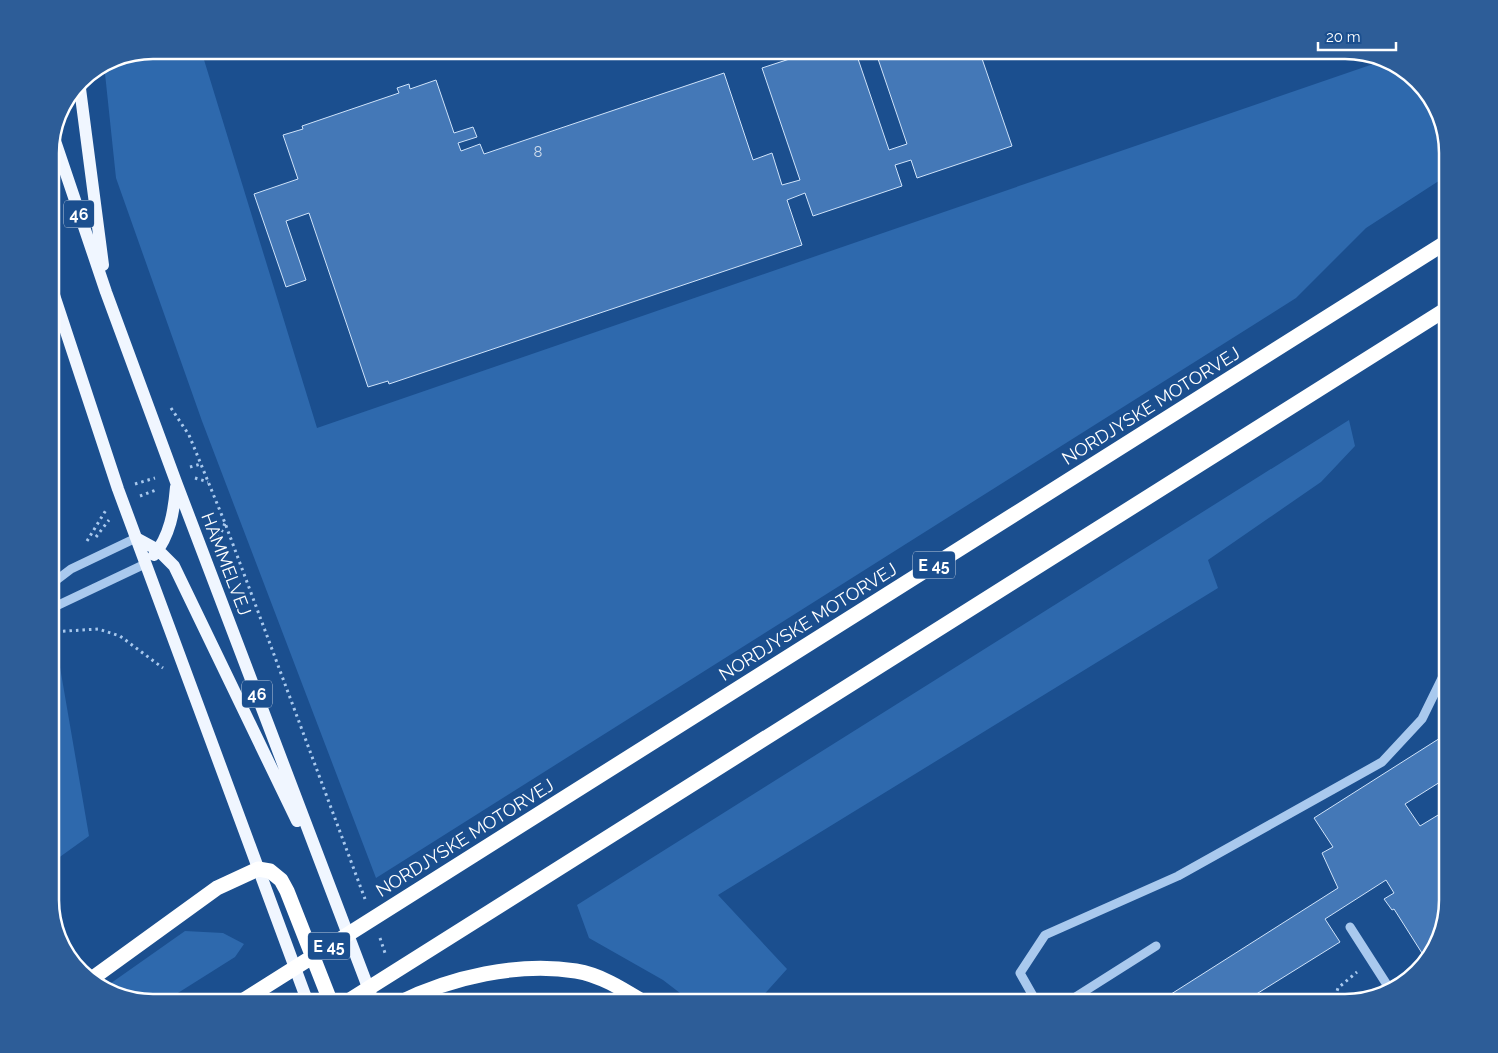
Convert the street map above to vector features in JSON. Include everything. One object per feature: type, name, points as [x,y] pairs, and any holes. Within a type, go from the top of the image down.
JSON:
[{"type":"highway","name":"NORDJYSKE MOTORVEJ","points":[[253,994],[1439,247]]},
{"type":"highway","points":[[359,994],[1439,314]]},
{"type":"highway","points":[[97,975],[217,888],[258,869],[270,871],[281,880],[287,890],[327,994]]},
{"type":"highway","points":[[423,994],[462,980],[522,968],[577,971],[619,986],[631,994]]},
{"type":"main road","points":[[80,92],[106,292]]},
{"type":"main road","name":"HAMMELVEJ","points":[[59,152],[106,292],[176,482],[371,994]]},
{"type":"main road","points":[[59,310],[110,466],[305,994]]},
{"type":"main road","points":[[146,564],[158,550],[174,509],[176,482]]},
{"type":"main road","points":[[136,538],[158,550],[174,566],[332,892]]},
{"type":"street","points":[[59,578],[71,569],[136,538]]},
{"type":"street","points":[[59,605],[146,564]]},
{"type":"street","points":[[1032,994],[1020,974],[1044,935],[1178,876],[1382,762],[1422,718],[1439,684]]},
{"type":"street","points":[[1350,927],[1387,985]]},
{"type":"street","points":[[1080,994],[1156,946]]},
{"type":"path","points":[[169,405],[189,435],[222,515],[366,901]]},
{"type":"path","points":[[59,631],[98,629],[120,636],[139,648],[192,692]]},
{"type":"path","points":[[376,928],[387,956]]},
{"type":"path","points":[[1336,994],[1338,988],[1371,960]]},
{"type":"shaded area","points":[[146,59],[204,59],[317,428],[1375,64],[1398,75],[1423,100],[1434,122],[1439,152],[1439,181],[1366,228],[1296,298],[376,878],[202,421],[116,178],[105,72],[122,64]]},
{"type":"shaded area","points":[[1349,420],[1355,446],[1321,482],[1208,560],[1218,588],[718,895],[787,969],[764,994],[681,994],[663,980],[589,938],[577,905]]},
{"type":"shaded area","points":[[59,661],[89,836],[59,858]]},
{"type":"shaded area","points":[[185,931],[223,933],[244,944],[235,957],[176,994],[146,994],[110,984]]},
{"type":"building","points":[[790,59],[858,59],[889,150],[907,144],[878,59],[982,59],[1012,146],[917,178],[911,160],[895,165],[902,186],[813,216],[805,193],[787,200],[802,245],[389,384],[388,381],[368,387],[309,213],[286,221],[306,280],[286,287],[254,194],[298,179],[283,135],[303,129],[302,126],[399,93],[397,88],[409,84],[410,89],[436,80],[454,133],[473,127],[477,137],[458,143],[461,151],[480,144],[484,154],[724,73],[753,160],[772,153],[782,185],[800,180],[762,68]]},
{"type":"building","points":[[1439,739],[1439,783],[1405,804],[1420,826],[1439,814],[1438,913],[1432,937],[1422,954],[1394,909],[1392,910],[1384,899],[1394,893],[1386,880],[1325,919],[1340,942],[1256,994],[1171,994],[1338,888],[1322,853],[1333,847],[1314,818]]}]
